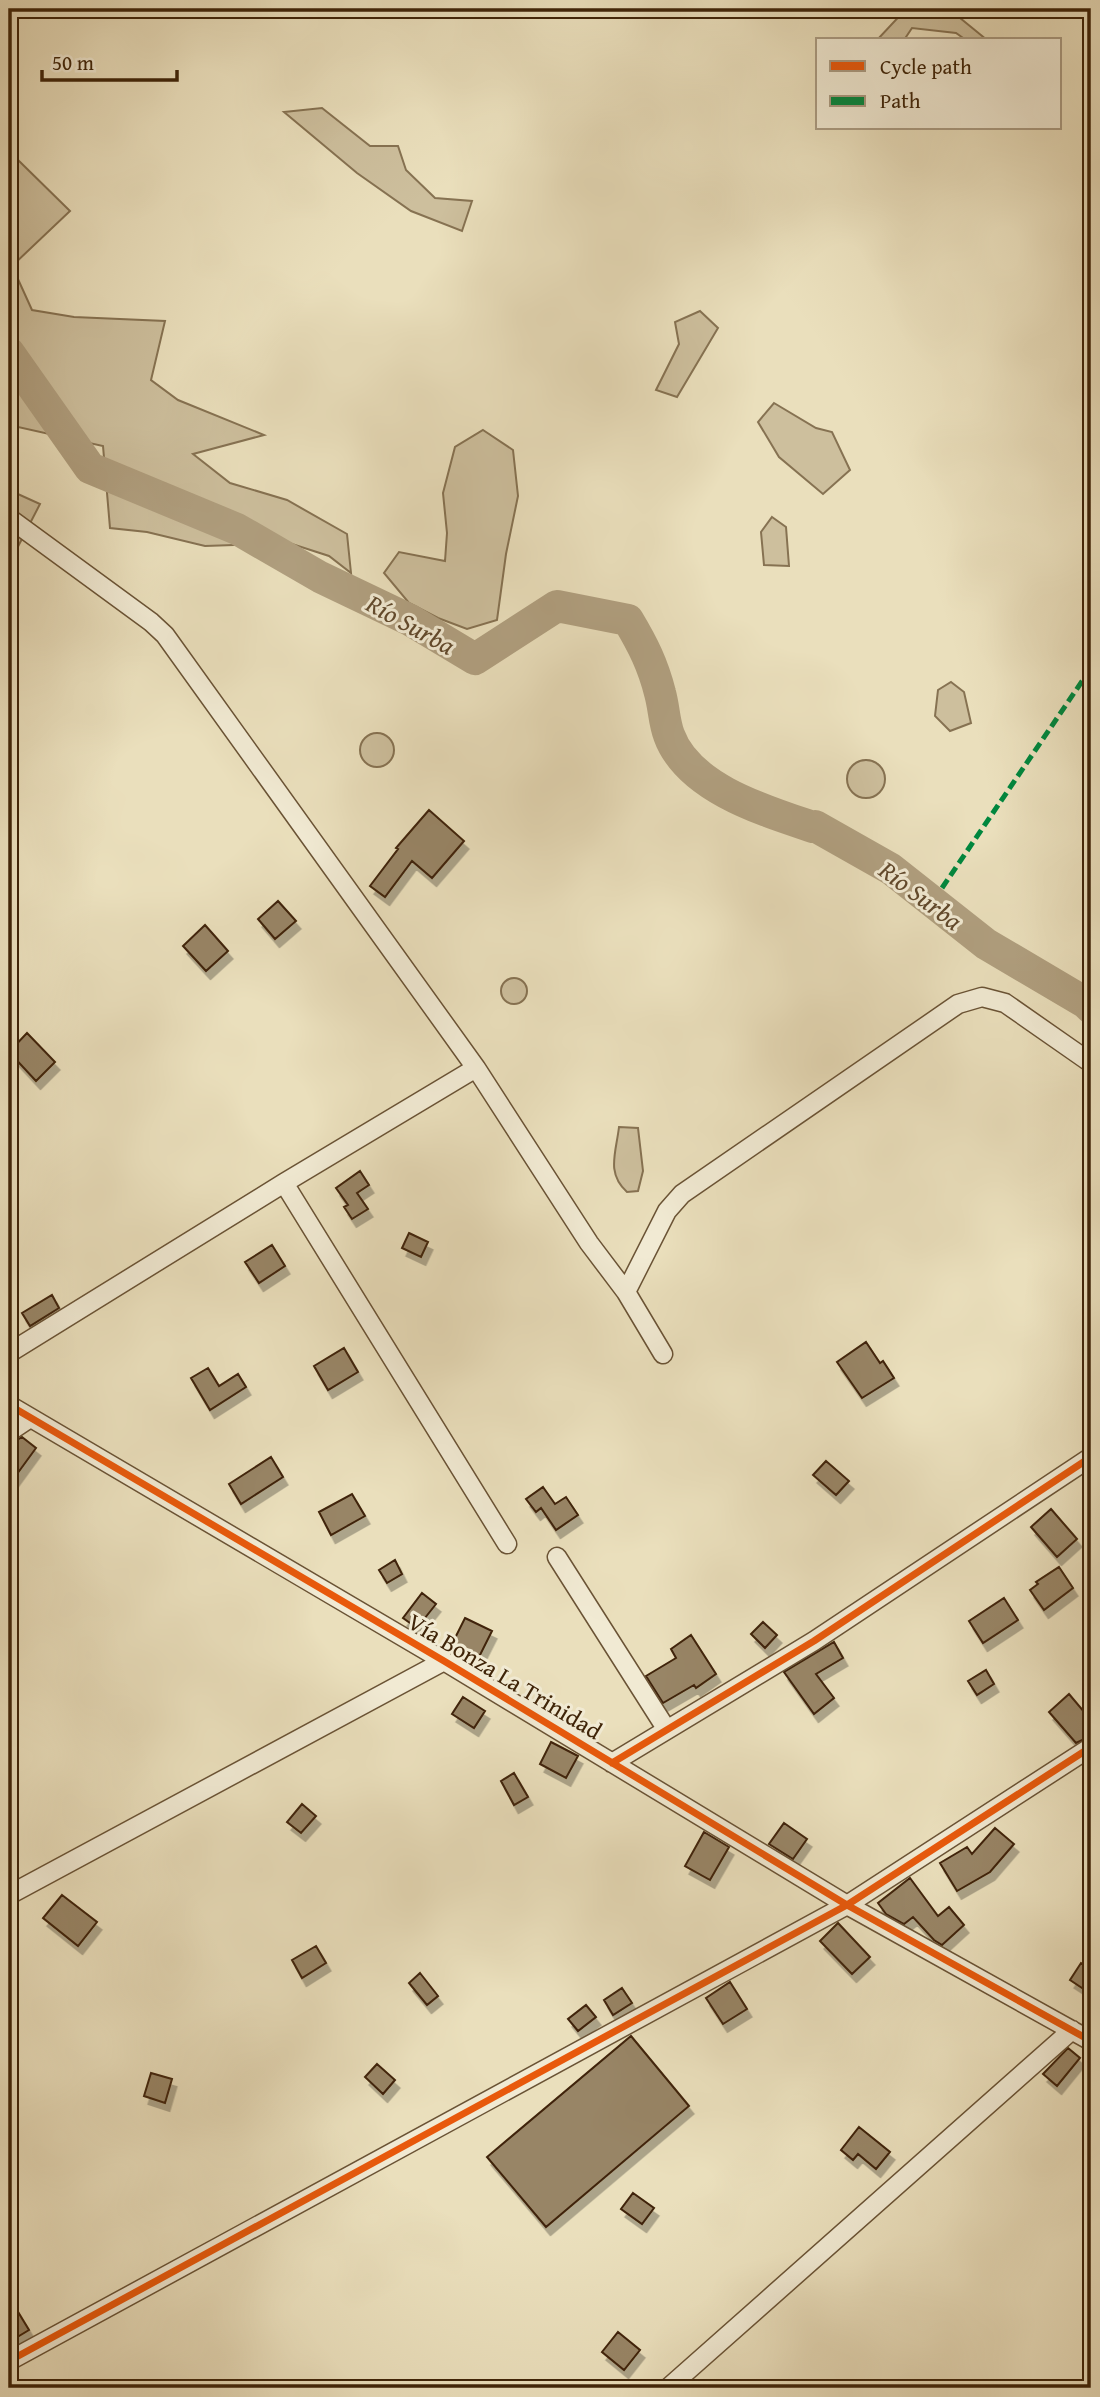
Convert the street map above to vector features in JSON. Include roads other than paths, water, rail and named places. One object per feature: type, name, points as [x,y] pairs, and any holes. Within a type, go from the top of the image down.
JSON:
[{"type":"street","points":[[9,518],[165,635],[476,1068],[589,1243],[626,1292],[663,1354]]},
{"type":"street","points":[[626,1292],[667,1211],[682,1194],[958,1004],[982,997],[1005,1003],[1091,1063]]},
{"type":"street","points":[[9,1353],[476,1068]]},
{"type":"street","points":[[284,1183],[507,1544]]},
{"type":"street","name":"Vía Bonza La Trinidad","points":[[9,1405],[444,1661],[847,1905],[1091,2041]]},
{"type":"street","points":[[9,1432],[30,1418]]},
{"type":"street","points":[[612,1763],[814,1641],[1091,1457]]},
{"type":"street","points":[[557,1557],[667,1730]]},
{"type":"street","points":[[9,1895],[444,1661]]},
{"type":"street","points":[[9,2361],[847,1905],[1091,1746]]},
{"type":"street","points":[[668,2388],[1072,2030]]},
{"type":"waterway","name":"Río Surba","points":[[9,353],[90,468],[237,529],[320,577],[410,620],[475,659],[557,606],[628,620],[654,673],[669,735],[679,754],[693,769],[730,795],[751,805],[815,826],[891,869],[986,944],[1091,1008]]}]
